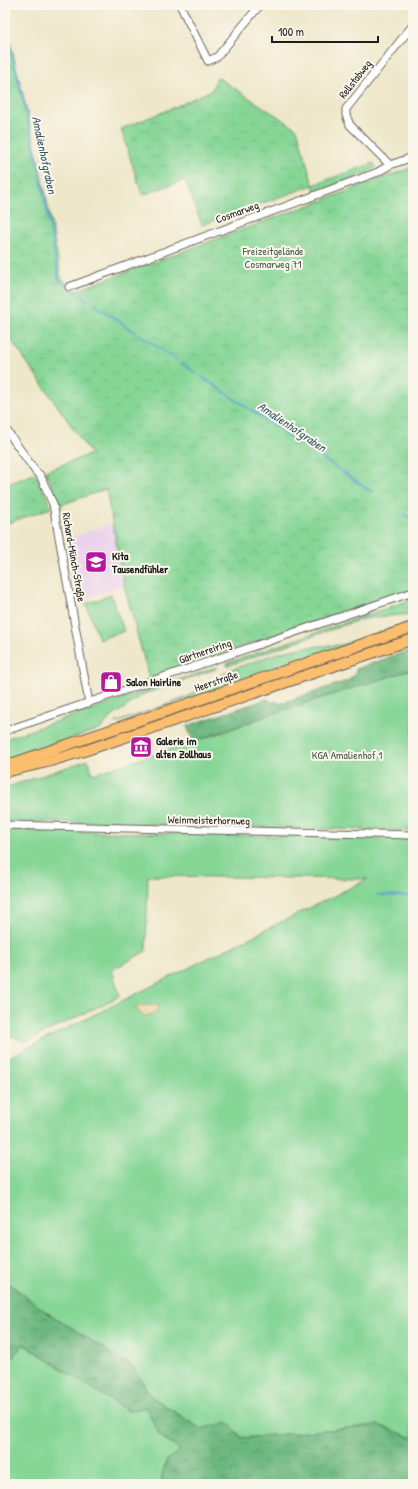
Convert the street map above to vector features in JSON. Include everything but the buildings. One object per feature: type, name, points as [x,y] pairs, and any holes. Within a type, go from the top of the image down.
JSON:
[{"type":"main road","name":"Heerstraße","points":[[5,766],[413,627]]},
{"type":"main road","points":[[5,772],[47,762],[86,750],[413,639]]},
{"type":"street","points":[[180,5],[208,61],[217,57],[260,5]]},
{"type":"street","name":"Rellstabweg","points":[[390,165],[350,125],[346,115],[346,109],[413,25]]},
{"type":"street","name":"Cosmarweg","points":[[69,287],[378,172],[390,165],[413,157]]},
{"type":"street","name":"Richard-Münch-Straße","points":[[5,428],[36,472],[40,475],[53,504],[89,703]]},
{"type":"street","name":"Gärtnereiring","points":[[5,731],[413,592]]},
{"type":"street","name":"Weinmeisterhornweg","points":[[5,825],[413,836]]},
{"type":"shaded area","name":"Kita Tausendfühler","points":[[112,523],[124,585],[79,600],[67,539]]},
{"type":"green space","name":"Freizeitgelände Cosmarweg 71","points":[[5,21],[43,181],[61,278],[75,291],[413,167],[413,589],[149,678],[124,585],[106,489],[61,505],[45,471],[91,454],[5,331]]},
{"type":"green space","points":[[217,77],[297,129],[313,185],[202,225],[185,180],[142,195],[121,129],[212,90]]},
{"type":"green space","points":[[373,163],[376,167],[366,173],[315,192],[313,185]]},
{"type":"green space","points":[[34,474],[37,476],[51,508],[5,524],[5,485]]},
{"type":"green space","points":[[111,595],[124,631],[99,639],[86,604]]},
{"type":"green space","points":[[413,599],[413,614],[362,619],[227,666],[227,663]]},
{"type":"green space","points":[[413,621],[413,623],[115,723],[185,698],[230,670],[278,653],[304,647],[341,645]]},
{"type":"green space","points":[[413,649],[413,669],[277,712],[193,742],[187,726],[267,699],[271,702],[278,702],[279,704],[350,680],[350,678],[355,675],[356,669]]},
{"type":"green space","points":[[216,667],[216,669],[144,694],[109,719],[101,729],[5,760],[5,739]]},
{"type":"green space","name":"KGA Amalienhof 1","points":[[413,669],[413,831],[5,821],[5,788],[88,760],[93,774],[224,732],[277,712]]},
{"type":"green space","points":[[5,830],[413,839],[413,1438],[379,1425],[241,1438],[228,1422],[201,1429],[152,1397],[132,1366],[46,1312],[5,1280],[5,1059],[368,879],[148,876],[146,951],[112,970],[120,996],[25,1042],[5,1033]]},
{"type":"green space","points":[[5,1280],[46,1312],[132,1366],[152,1397],[201,1429],[228,1422],[242,1438],[379,1425],[413,1438],[413,1484],[160,1484],[166,1461],[180,1450],[160,1436],[146,1407],[128,1411],[23,1344],[5,1367]]},
{"type":"green space","points":[[23,1344],[128,1411],[146,1407],[160,1436],[180,1450],[166,1461],[160,1484],[5,1484],[5,1367]]},
{"type":"sand","points":[[158,1003],[157,1011],[150,1015],[144,1016],[135,1007],[151,1006]]},
{"type":"waterway","name":"Amalienhofgraben","points":[[5,26],[39,166],[59,280],[66,285]]},
{"type":"waterway","name":"Amalienhofgraben","points":[[72,290],[87,300]]},
{"type":"waterway","name":"Amalienhofgraben","points":[[95,305],[177,360]]},
{"type":"waterway","name":"Amalienhofgraben","points":[[181,363],[196,373]]},
{"type":"waterway","name":"Amalienhofgraben","points":[[202,377],[372,492]]},
{"type":"waterway","name":"Amalienhofgraben","points":[[404,514],[413,520]]},
{"type":"waterway","points":[[378,895],[413,896]]},
{"type":"place","name":"Kita Tausendfühler","points":[[96,562]]},
{"type":"place","name":"Salon Hairline","points":[[111,682]]},
{"type":"place","name":"Galerie im alten Zollhaus","points":[[141,747]]}]
